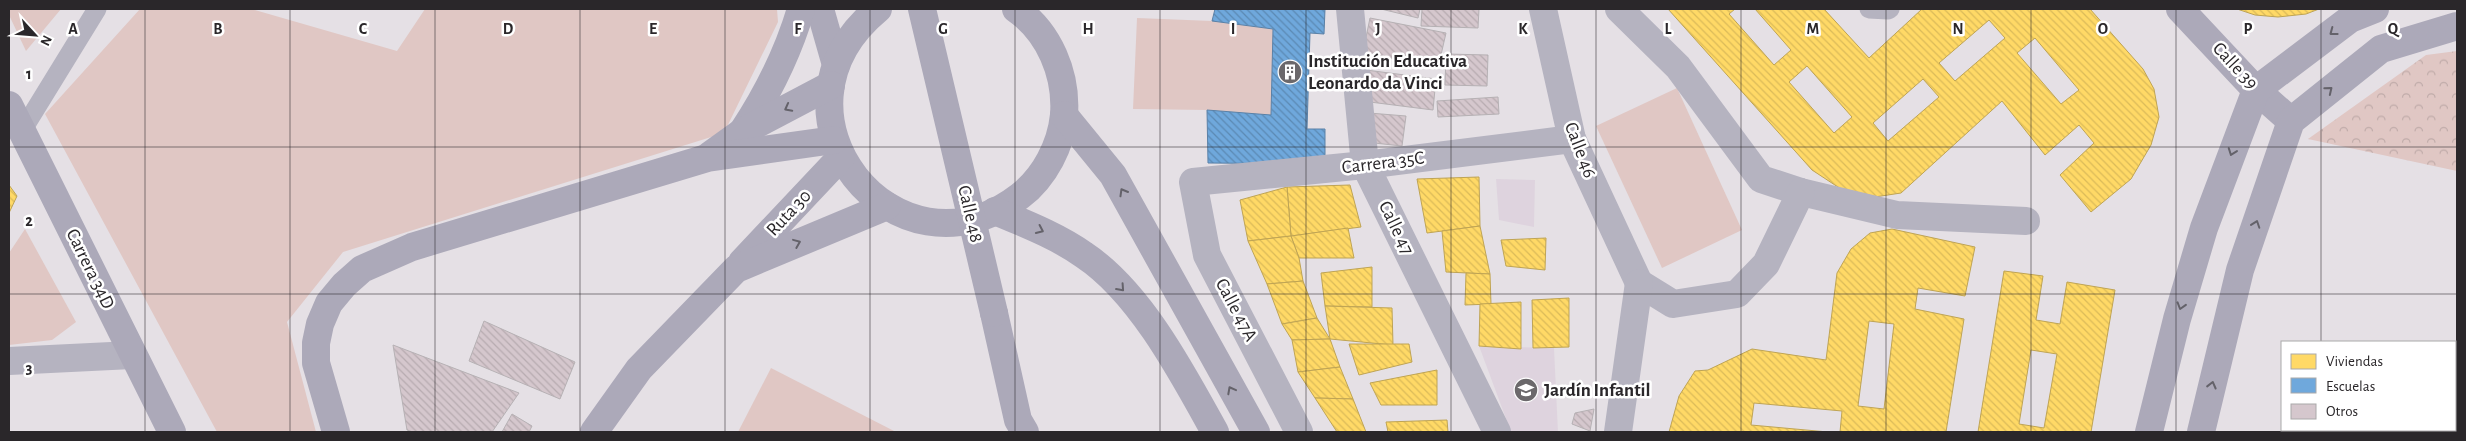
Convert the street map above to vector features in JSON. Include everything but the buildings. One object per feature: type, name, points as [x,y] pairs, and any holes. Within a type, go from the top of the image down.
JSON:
[{"type":"main road","points":[[742,132],[757,109],[780,66],[801,9]]},
{"type":"main road","points":[[820,9],[834,75]]},
{"type":"main road","points":[[878,9],[857,28],[841,52],[834,75],[829,112],[838,148],[856,180],[887,206],[914,218],[948,222],[979,218],[995,211],[1024,192],[1042,172],[1055,150],[1064,115],[1063,86],[1055,59],[1041,34],[1016,9]]},
{"type":"main road","name":"Calle 48","points":[[922,9],[1020,428]]},
{"type":"main road","name":"Calle 39","points":[[2180,9],[2256,90],[2291,121]]},
{"type":"main road","points":[[2149,432],[2177,319],[2204,228],[2256,90],[2350,20],[2375,9]]},
{"type":"main road","points":[[2201,432],[2240,270],[2291,121],[2380,49],[2457,26]]},
{"type":"main road","points":[[707,158],[742,132],[834,75]]},
{"type":"main road","name":"Carrera 34D","points":[[9,105],[172,432]]},
{"type":"main road","points":[[1064,115],[1114,175],[1256,432]]},
{"type":"main road","points":[[336,432],[318,370],[316,343],[320,324],[329,303],[344,285],[362,269],[412,247],[707,158],[838,148]]},
{"type":"main road","name":"Ruta 30","points":[[594,432],[639,368],[736,269],[838,148]]},
{"type":"main road","points":[[736,269],[887,206]]},
{"type":"main road","points":[[995,211],[1052,236],[1085,255],[1111,277],[1139,308],[1215,432]]},
{"type":"street","name":"Calle 47","points":[[1350,9],[1365,165],[1497,432]]},
{"type":"street","name":"Calle 46","points":[[1543,9],[1572,139],[1638,283]]},
{"type":"street","points":[[1620,9],[1678,67],[1761,179],[1801,192],[1897,215],[2026,222]]},
{"type":"street","name":"Carrera 35C","points":[[1193,182],[1365,165],[1572,139]]},
{"type":"street","name":"Calle 47A","points":[[1193,182],[1207,255],[1299,432]]},
{"type":"street","points":[[1618,432],[1638,283],[1673,304],[1737,294],[1766,264],[1801,192]]},
{"type":"street","points":[[9,361],[132,355]]},
{"type":"lane","points":[[22,131],[97,9]]},
{"type":"lane","points":[[1869,9],[1890,9]]},
{"type":"shaded area","points":[[1496,179],[1535,180],[1534,227],[1499,220]]},
{"type":"shaded area","name":"Jardín Infantil","points":[[1479,346],[1554,348],[1558,432],[1511,432]]},
{"type":"green space","points":[[9,9],[61,9],[26,51],[9,15]]},
{"type":"green space","points":[[140,9],[251,9],[397,51],[425,9],[777,9],[778,22],[724,133],[343,252],[287,322],[316,432],[217,432],[45,114]]},
{"type":"green space","points":[[1137,18],[1212,21],[1273,29],[1271,115],[1207,110],[1133,109]]},
{"type":"green space","points":[[2457,51],[2457,171],[2308,139],[2426,55]]},
{"type":"green space","points":[[1677,88],[1742,230],[1662,268],[1596,126]]},
{"type":"green space","points":[[25,229],[76,322],[52,340],[9,345],[9,253]]},
{"type":"green space","points":[[771,368],[896,432],[738,432]]},
{"type":"place","name":"Institución Educativa Leonardo da Vinci","points":[[1290,72]]},
{"type":"place","name":"Jardín Infantil","points":[[1526,390]]}]
